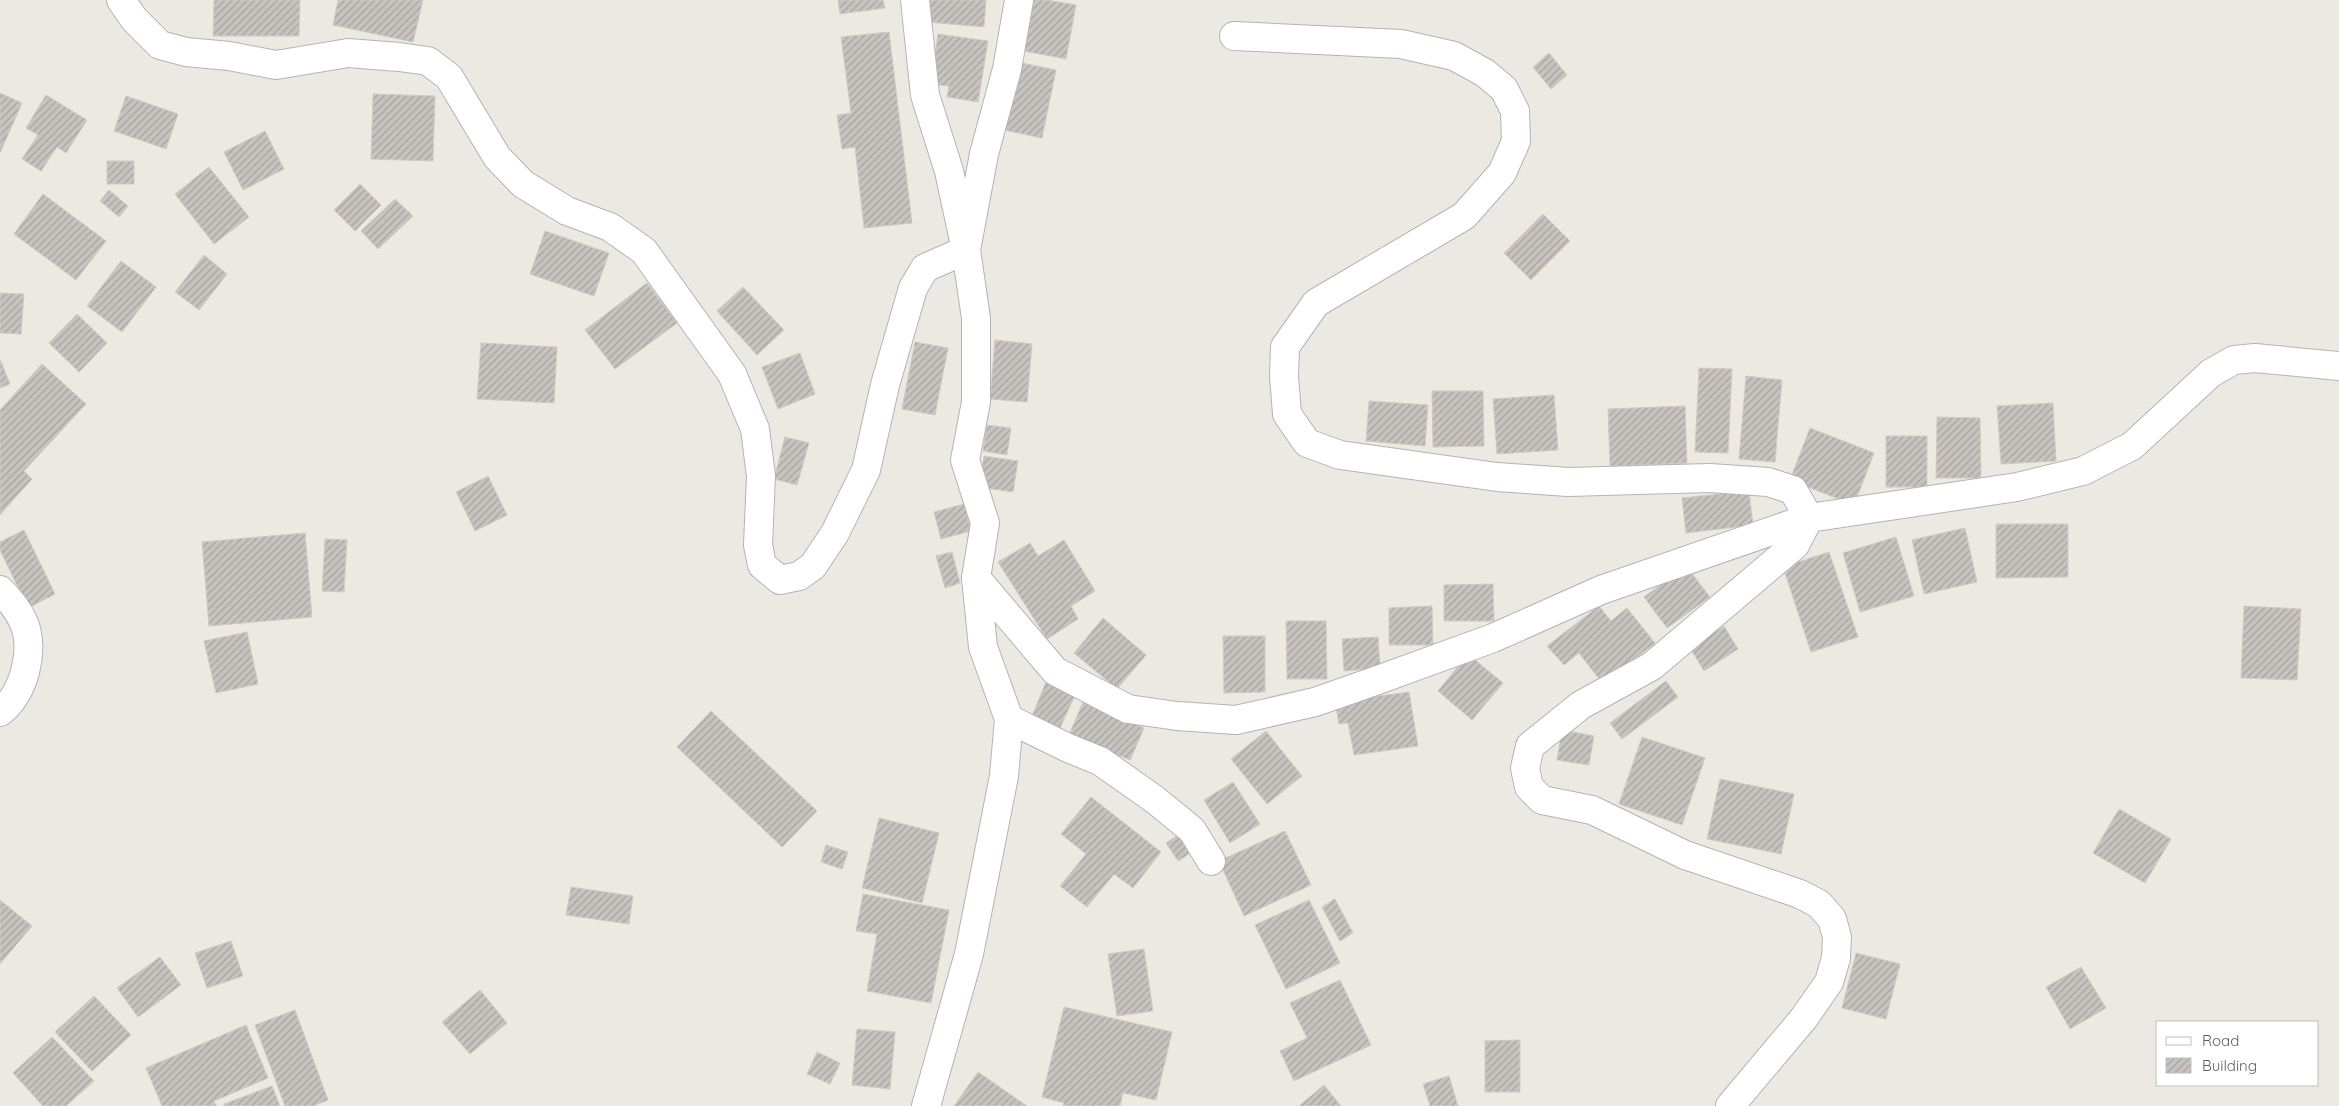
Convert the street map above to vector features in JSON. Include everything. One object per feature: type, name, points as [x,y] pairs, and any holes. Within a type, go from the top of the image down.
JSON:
[{"type":"street","points":[[121,0],[134,19],[160,45],[186,52],[228,56],[276,65],[348,53],[399,57],[428,62],[449,77],[497,157],[523,184],[567,212],[610,227],[644,252],[732,374],[755,429],[761,476],[758,544],[762,565],[780,580],[799,576],[813,566],[836,533],[866,470],[884,385],[913,288],[925,268],[966,250]]},
{"type":"street","points":[[915,0],[925,95],[949,171],[966,250],[976,318],[976,402],[965,460],[985,524],[976,578],[983,647],[1009,719],[1004,776],[969,954],[926,1106]]},
{"type":"street","points":[[966,250],[984,154],[1007,69],[1020,0]]},
{"type":"street","points":[[1234,36],[1401,44],[1454,56],[1485,73],[1504,89],[1515,111],[1516,141],[1502,173],[1464,216],[1316,303],[1285,347],[1284,376],[1287,414],[1307,443],[1340,455],[1498,477],[1568,482],[1710,478],[1768,482],[1793,490],[1809,518]]},
{"type":"street","points":[[976,578],[1055,671],[1128,709],[1177,716],[1236,720],[1315,702],[1375,681],[1493,638],[1601,590],[1809,518],[2016,487],[2083,471],[2132,446],[2211,373],[2234,360],[2255,358],[2339,366]]},
{"type":"street","points":[[1730,1106],[1804,1018],[1829,982],[1836,958],[1837,937],[1832,919],[1819,904],[1800,894],[1685,854],[1592,810],[1542,800],[1528,788],[1525,768],[1530,746],[1581,705],[1652,666],[1795,546],[1809,518]]},
{"type":"street","points":[[0,590],[24,622],[28,645],[26,672],[9,706],[0,712]]},
{"type":"street","points":[[1009,719],[1068,748],[1100,760],[1154,799],[1192,830],[1211,861]]},
{"type":"building","points":[[214,0],[300,0],[299,36],[213,36]]},
{"type":"building","points":[[338,0],[423,0],[413,42],[333,25]]},
{"type":"building","points":[[838,0],[883,0],[885,8],[840,14]]},
{"type":"building","points":[[929,0],[986,0],[984,27],[927,22]]},
{"type":"building","points":[[1034,0],[1047,0],[1076,5],[1066,59],[1024,51]]},
{"type":"building","points":[[889,32],[912,223],[864,228],[855,147],[842,149],[837,115],[851,113],[841,37]]},
{"type":"building","points":[[938,34],[988,41],[978,102],[947,97],[949,86],[931,84]]},
{"type":"building","points":[[1549,53],[1567,75],[1551,89],[1533,67]]},
{"type":"building","points":[[1012,61],[1056,70],[1042,138],[999,129]]},
{"type":"building","points":[[0,93],[22,103],[0,153]]},
{"type":"building","points":[[373,94],[435,96],[433,161],[371,159]]},
{"type":"building","points":[[46,95],[87,120],[66,153],[57,147],[41,171],[22,159],[38,135],[26,128]]},
{"type":"building","points":[[126,96],[178,114],[166,149],[114,131]]},
{"type":"building","points":[[265,131],[284,169],[243,190],[224,152]]},
{"type":"building","points":[[107,161],[134,161],[134,184],[107,184]]},
{"type":"building","points":[[209,167],[249,217],[214,244],[175,194]]},
{"type":"building","points":[[360,184],[381,205],[355,231],[334,210]]},
{"type":"building","points":[[109,190],[128,206],[119,217],[100,201]]},
{"type":"building","points":[[43,194],[106,241],[76,280],[14,234]]},
{"type":"building","points":[[395,199],[413,216],[378,249],[361,231]]},
{"type":"building","points":[[1543,214],[1570,241],[1531,280],[1504,253]]},
{"type":"building","points":[[545,231],[609,253],[594,296],[530,274]]},
{"type":"building","points":[[204,255],[227,274],[199,310],[175,292]]},
{"type":"building","points":[[121,261],[156,287],[122,332],[87,306]]},
{"type":"building","points":[[647,283],[677,323],[615,369],[585,330]]},
{"type":"building","points":[[743,287],[784,330],[757,355],[717,311]]},
{"type":"building","points":[[0,293],[24,294],[21,334],[0,333]]},
{"type":"building","points":[[77,314],[107,343],[79,372],[49,343]]},
{"type":"building","points":[[995,340],[1032,344],[1027,402],[990,399]]},
{"type":"building","points":[[915,342],[948,348],[935,415],[902,409]]},
{"type":"building","points":[[481,343],[557,347],[554,403],[477,399]]},
{"type":"building","points":[[800,353],[815,394],[778,409],[762,367]]},
{"type":"building","points":[[0,359],[10,384],[0,388]]},
{"type":"building","points":[[42,364],[86,404],[24,471],[32,479],[0,515],[0,410]]},
{"type":"building","points":[[1699,368],[1732,369],[1728,453],[1695,452]]},
{"type":"building","points":[[1746,376],[1782,380],[1775,462],[1739,459]]},
{"type":"building","points":[[1432,391],[1483,391],[1484,446],[1433,447]]},
{"type":"building","points":[[1554,395],[1558,450],[1497,454],[1493,399]]},
{"type":"building","points":[[1369,401],[1428,405],[1425,446],[1366,441]]},
{"type":"building","points":[[2053,403],[2056,461],[2001,464],[1997,406]]},
{"type":"building","points":[[1685,406],[1687,463],[1610,466],[1608,409]]},
{"type":"building","points":[[1937,417],[1980,418],[1981,478],[1936,478]]},
{"type":"building","points":[[987,425],[1011,428],[1007,455],[983,451]]},
{"type":"building","points":[[1810,428],[1874,453],[1854,505],[1790,480]]},
{"type":"building","points":[[1886,436],[1927,436],[1927,487],[1886,487]]},
{"type":"building","points":[[785,437],[809,443],[797,485],[774,479]]},
{"type":"building","points":[[984,456],[1018,461],[1013,492],[979,487]]},
{"type":"building","points":[[488,476],[507,515],[475,531],[456,492]]},
{"type":"building","points":[[1749,491],[1753,525],[1686,533],[1682,498]]},
{"type":"building","points":[[964,504],[971,531],[941,539],[934,512]]},
{"type":"building","points":[[1996,524],[2068,524],[2068,577],[1996,578]]},
{"type":"building","points":[[1965,528],[1977,582],[1924,594],[1912,540]]},
{"type":"building","points":[[24,530],[55,594],[28,608],[0,550],[0,542]]},
{"type":"building","points":[[305,533],[312,617],[209,626],[202,542]]},
{"type":"building","points":[[1896,537],[1914,596],[1860,612],[1843,553]]},
{"type":"building","points":[[325,539],[347,540],[344,592],[322,591]]},
{"type":"building","points":[[1064,540],[1095,591],[1071,606],[1078,619],[1047,639],[998,562],[1030,543],[1038,556]]},
{"type":"building","points":[[952,552],[960,583],[945,588],[936,556]]},
{"type":"building","points":[[1829,552],[1858,637],[1811,652],[1783,567]]},
{"type":"building","points":[[1686,566],[1710,597],[1667,628],[1644,597]]},
{"type":"building","points":[[1493,584],[1494,621],[1444,621],[1444,585]]},
{"type":"building","points":[[1432,606],[1433,645],[1389,645],[1389,608]]},
{"type":"building","points":[[1599,606],[1611,621],[1627,608],[1655,643],[1603,684],[1579,653],[1564,665],[1547,646]]},
{"type":"building","points":[[2244,606],[2301,609],[2297,680],[2241,678]]},
{"type":"building","points":[[1103,618],[1146,655],[1117,689],[1074,653]]},
{"type":"building","points":[[1286,621],[1326,621],[1327,679],[1287,679]]},
{"type":"building","points":[[1724,626],[1738,649],[1704,671],[1690,648]]},
{"type":"building","points":[[247,632],[258,684],[216,693],[204,641]]},
{"type":"building","points":[[1223,636],[1265,636],[1265,692],[1224,693]]},
{"type":"building","points":[[1378,637],[1380,668],[1344,671],[1342,639]]},
{"type":"building","points":[[1468,654],[1503,683],[1472,720],[1438,691]]},
{"type":"building","points":[[1666,681],[1678,697],[1622,739],[1610,723]]},
{"type":"building","points":[[1046,682],[1075,695],[1060,728],[1032,716]]},
{"type":"building","points":[[1409,692],[1418,746],[1354,755],[1348,723],[1339,724],[1335,702]]},
{"type":"building","points":[[1083,702],[1144,728],[1130,760],[1069,735]]},
{"type":"building","points":[[711,711],[817,811],[782,847],[677,747]]},
{"type":"building","points":[[1562,730],[1594,736],[1589,765],[1557,760]]},
{"type":"building","points":[[1266,731],[1302,776],[1267,804],[1231,759]]},
{"type":"building","points":[[1642,737],[1705,758],[1682,825],[1619,804]]},
{"type":"building","points":[[1720,779],[1794,794],[1781,854],[1707,839]]},
{"type":"building","points":[[1233,782],[1260,824],[1230,843],[1204,800]]},
{"type":"building","points":[[1091,797],[1161,852],[1133,888],[1114,874],[1087,907],[1060,886],[1086,854],[1061,834]]},
{"type":"building","points":[[2119,809],[2171,839],[2145,883],[2093,853]]},
{"type":"building","points":[[879,818],[939,833],[922,903],[862,888]]},
{"type":"building","points":[[1285,831],[1311,885],[1244,916],[1219,861]]},
{"type":"building","points":[[1180,834],[1192,852],[1178,861],[1166,843]]},
{"type":"building","points":[[826,845],[848,852],[842,869],[821,862]]},
{"type":"building","points":[[571,887],[633,896],[629,924],[566,915]]},
{"type":"building","points":[[863,894],[949,910],[931,1003],[867,991],[877,934],[856,931]]},
{"type":"building","points":[[1335,899],[1353,933],[1340,941],[1322,907]]},
{"type":"building","points":[[0,900],[32,926],[0,964]]},
{"type":"building","points":[[1309,900],[1340,963],[1286,989],[1255,925]]},
{"type":"building","points":[[231,941],[243,976],[207,988],[195,953]]},
{"type":"building","points":[[1144,949],[1153,1011],[1117,1016],[1108,954]]},
{"type":"building","points":[[1856,953],[1900,964],[1886,1019],[1842,1008]]},
{"type":"building","points":[[160,957],[181,985],[138,1017],[117,988]]},
{"type":"building","points":[[2081,967],[2106,1008],[2070,1029],[2046,987]]},
{"type":"building","points":[[1340,980],[1371,1045],[1294,1081],[1280,1051],[1307,1038],[1290,1003]]},
{"type":"building","points":[[480,990],[507,1023],[470,1054],[442,1022]]},
{"type":"building","points":[[94,996],[131,1035],[92,1071],[55,1032]]},
{"type":"building","points":[[1064,1007],[1172,1032],[1156,1100],[1123,1093],[1120,1106],[1063,1106],[1064,1103],[1042,1097]]},
{"type":"building","points":[[295,1010],[328,1100],[313,1106],[285,1106],[255,1025]]},
{"type":"building","points":[[246,1025],[268,1078],[214,1101],[216,1106],[162,1106],[146,1068]]},
{"type":"building","points":[[857,1029],[895,1032],[890,1089],[852,1085]]},
{"type":"building","points":[[52,1037],[94,1081],[66,1106],[43,1106],[13,1073]]},
{"type":"building","points":[[1520,1040],[1520,1092],[1485,1092],[1485,1041]]},
{"type":"building","points":[[817,1052],[840,1063],[830,1084],[807,1074]]},
{"type":"building","points":[[978,1072],[1027,1106],[954,1106]]},
{"type":"building","points":[[1449,1076],[1458,1106],[1430,1106],[1423,1084]]},
{"type":"building","points":[[1324,1085],[1341,1106],[1299,1106]]},
{"type":"building","points":[[272,1086],[280,1106],[224,1106],[224,1104]]}]
